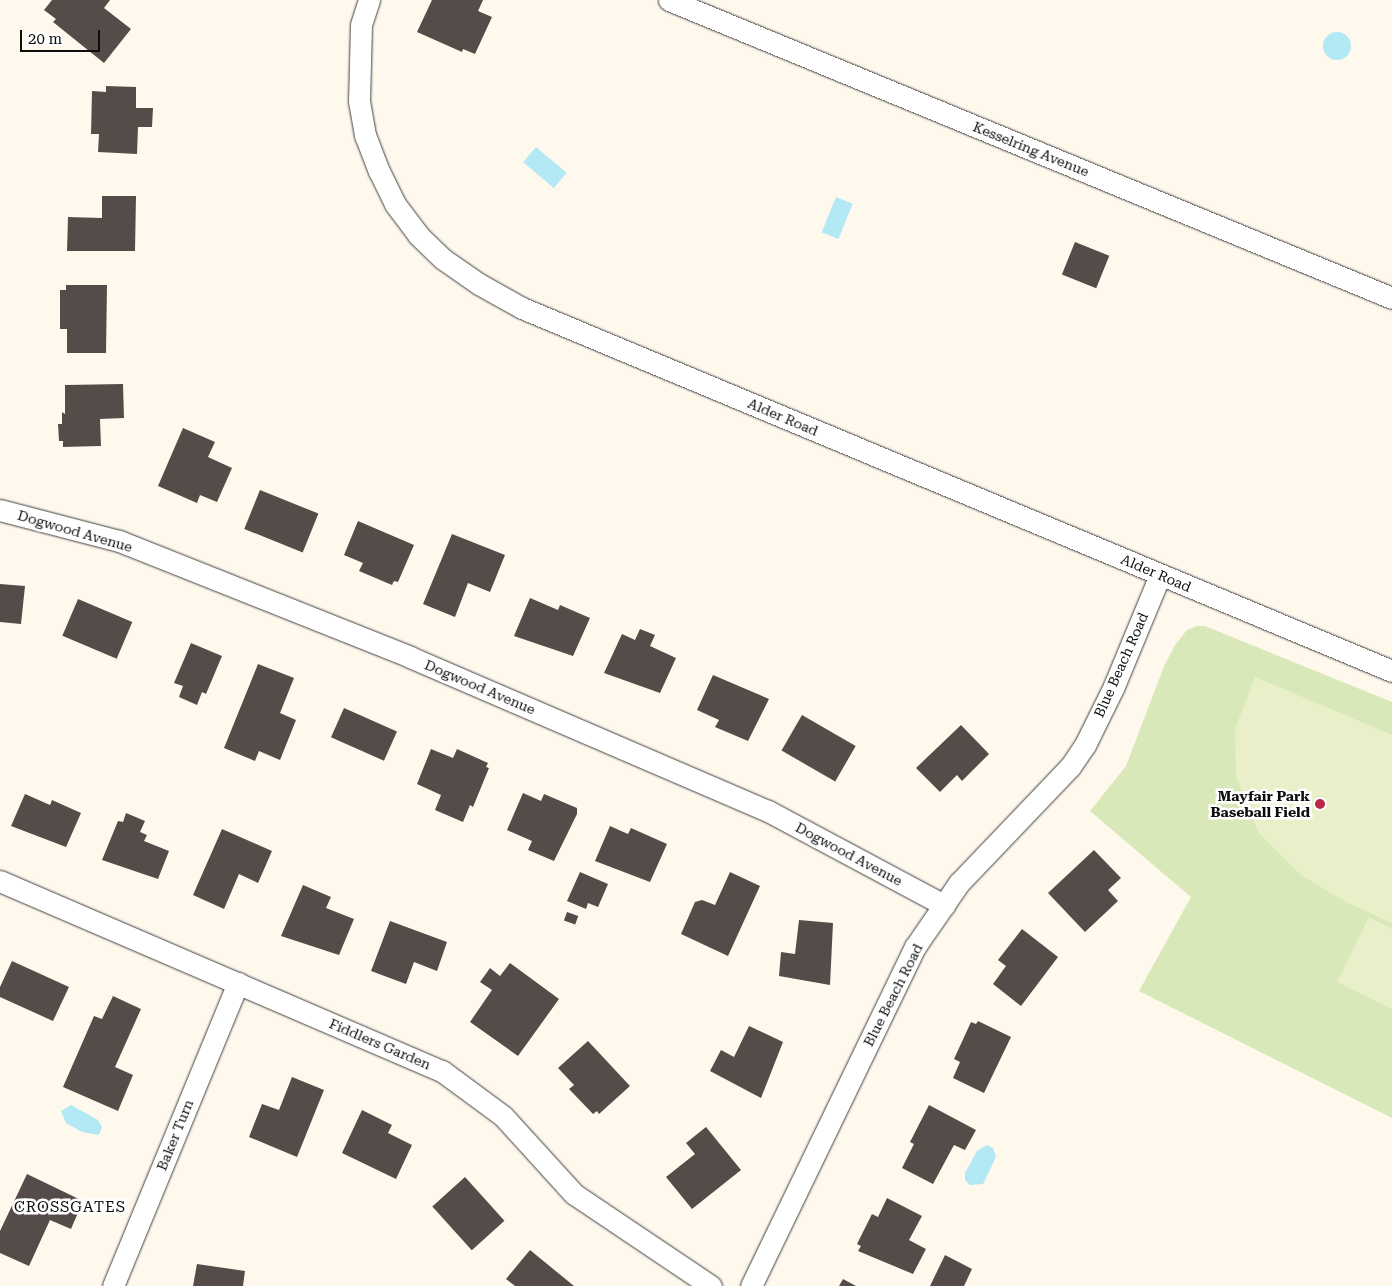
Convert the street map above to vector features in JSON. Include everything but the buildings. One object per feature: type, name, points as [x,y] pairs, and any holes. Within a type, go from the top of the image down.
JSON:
[{"type":"street","name":"Alder Road","points":[[369,0],[361,24],[358,65],[366,135],[395,204],[418,235],[443,259],[479,284],[522,308],[1392,671]]},
{"type":"street","name":"Kesselring Avenue","points":[[669,0],[1392,298]]},
{"type":"street","name":"Dogwood Avenue","points":[[0,510],[119,541],[410,657],[768,811],[944,905]]},
{"type":"street","name":"Blue Beach Road","points":[[751,1286],[915,947],[959,883],[1070,767],[1085,745],[1114,686],[1160,574]]},
{"type":"street","name":"Fiddlers Garden","points":[[0,881],[442,1071],[503,1116],[574,1194],[711,1286]]},
{"type":"street","name":"Baker Turn","points":[[113,1286],[238,983]]},
{"type":"green space","points":[[1197,626],[1205,626],[1392,702],[1392,1118],[1139,991],[1191,897],[1090,811],[1126,766],[1165,664],[1175,645],[1187,630]]},
{"type":"green space","name":"Mayfair Park Baseball Field","points":[[1255,677],[1392,735],[1392,923],[1348,903],[1301,875],[1259,833],[1236,776],[1235,729]]},
{"type":"green space","points":[[1369,917],[1392,929],[1392,1009],[1337,982]]},
{"type":"water","points":[[1337,32],[1347,36],[1351,46],[1347,56],[1337,60],[1327,56],[1323,46],[1327,36]]},
{"type":"water","points":[[536,147],[567,173],[554,188],[523,162]]},
{"type":"water","points":[[836,197],[853,204],[838,239],[822,232]]},
{"type":"water","points":[[71,1105],[98,1120],[102,1127],[99,1135],[82,1132],[66,1123],[61,1111]]},
{"type":"water","points":[[987,1145],[993,1148],[996,1157],[983,1184],[970,1185],[965,1180],[965,1173],[977,1151]]},
{"type":"place","name":"Mayfair Park Baseball Field","points":[[1320,804]]},
{"type":"district","name":"CROSSGATES","points":[[70,1208]]}]
